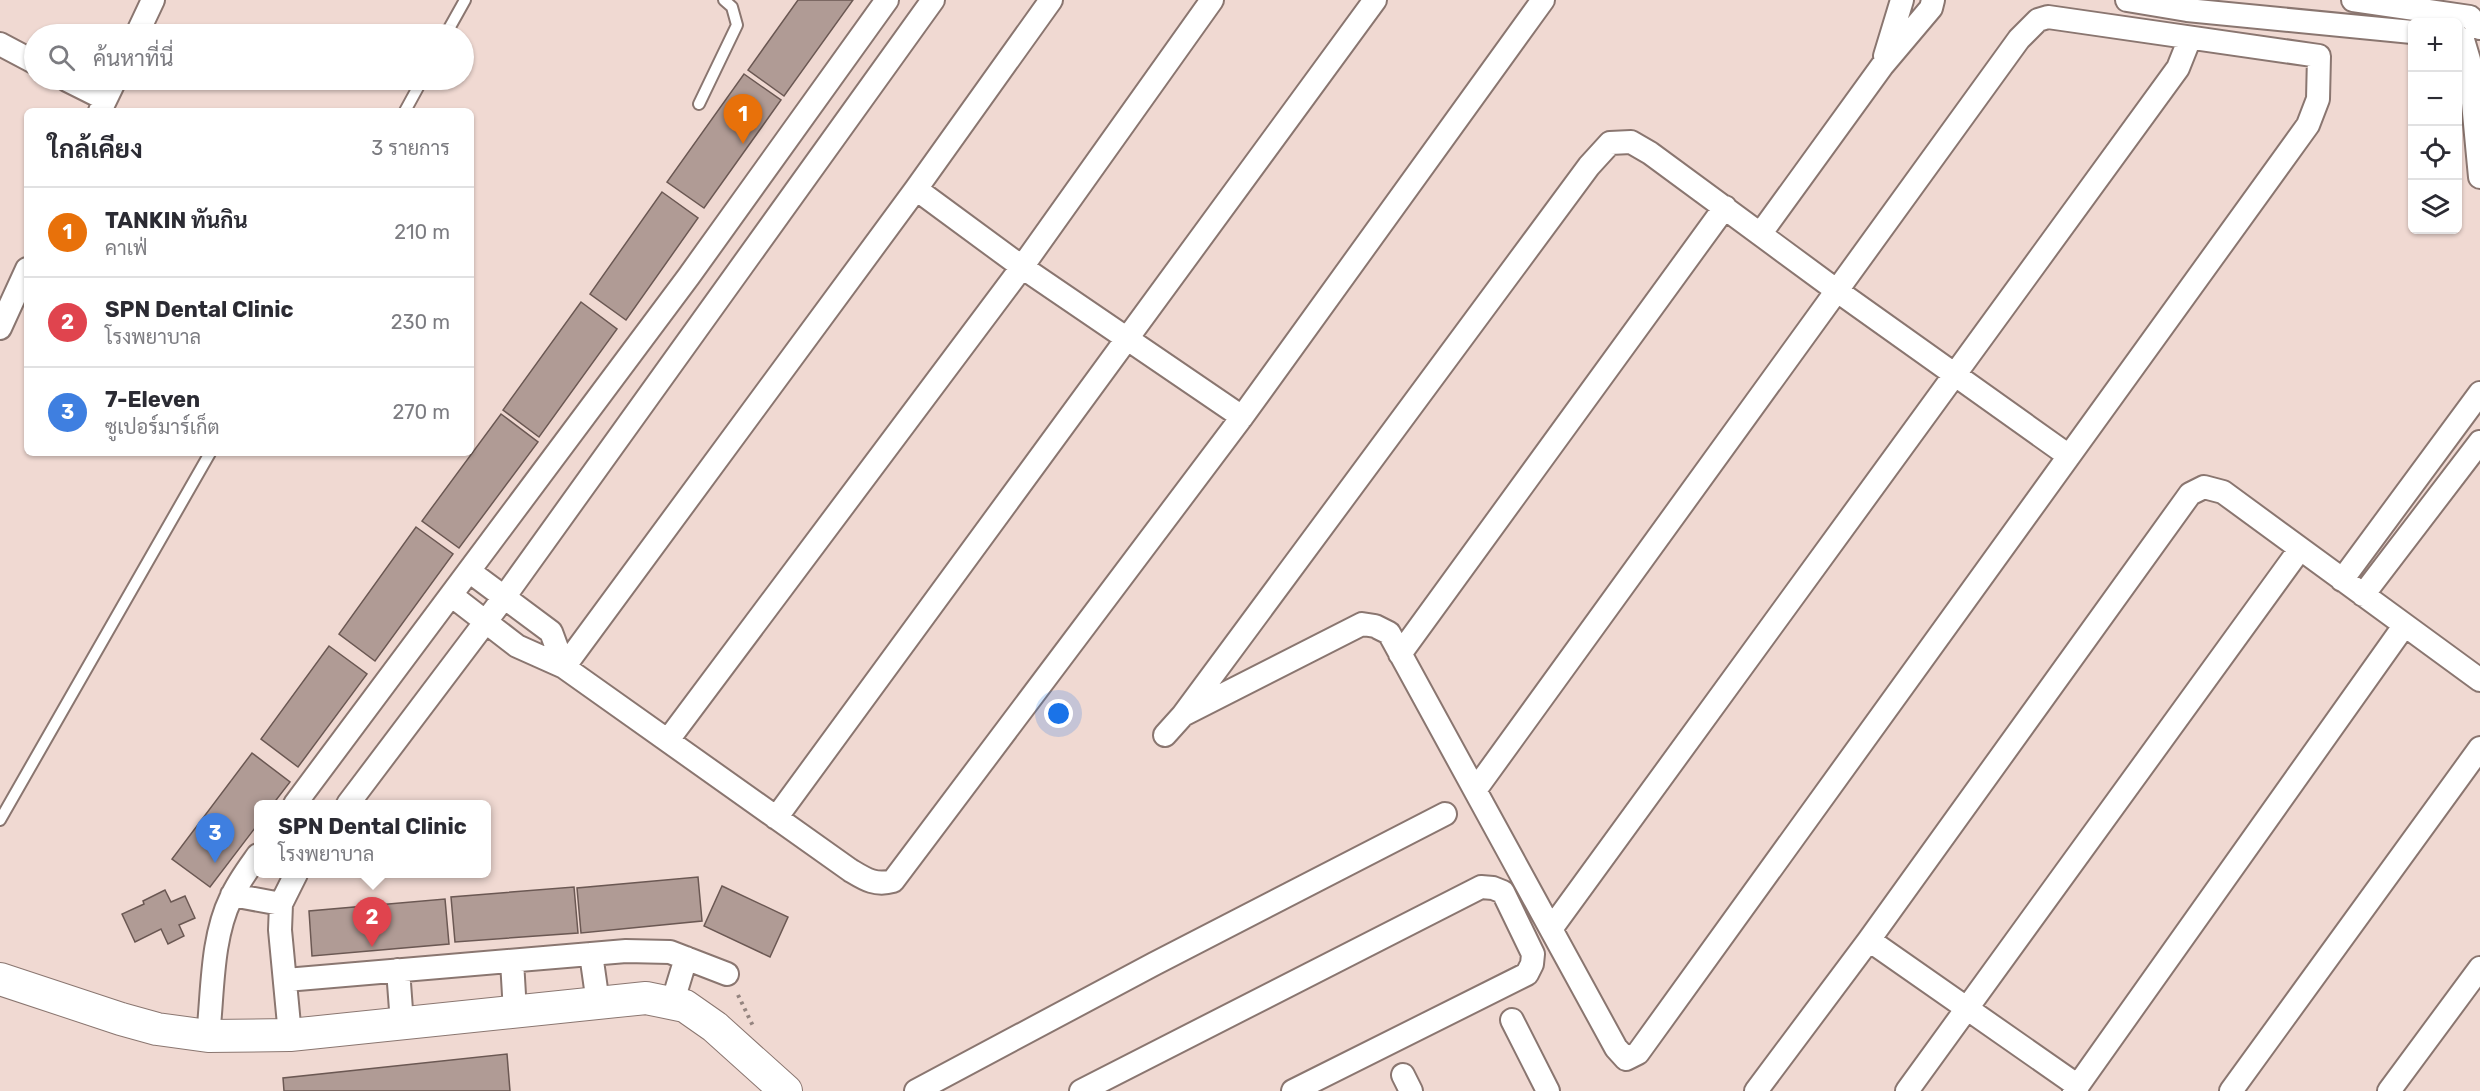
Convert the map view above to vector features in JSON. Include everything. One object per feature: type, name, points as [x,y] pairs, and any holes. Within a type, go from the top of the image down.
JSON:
[{"type":"street","points":[[142,24],[153,0]]},
{"type":"street","points":[[298,800],[689,276],[887,0]]},
{"type":"street","points":[[351,800],[505,596],[933,0]]},
{"type":"street","points":[[564,667],[916,189],[1051,0]]},
{"type":"street","points":[[668,740],[1022,267],[1212,0]]},
{"type":"street","points":[[776,818],[1375,0]]},
{"type":"street","points":[[451,595],[517,645],[564,667],[857,874],[882,884],[893,881],[1242,417],[1543,0]]},
{"type":"street","points":[[1882,66],[1902,0]]},
{"type":"street","points":[[1761,233],[1882,66],[1931,8],[1933,0]]},
{"type":"street","points":[[2127,0],[2187,10],[2408,32]]},
{"type":"street","points":[[2343,26],[2347,0]]},
{"type":"street","points":[[2371,29],[2367,1],[2470,17],[2469,60],[2480,177]]},
{"type":"street","points":[[1183,715],[1362,624],[1375,626],[1389,633],[1616,1048],[1626,1059],[1638,1053],[2308,125],[2318,99],[2319,56],[2048,17],[2038,20],[2019,39],[1476,789]]},
{"type":"street","points":[[1551,929],[2178,68],[2190,38]]},
{"type":"street","points":[[0,44],[24,57]]},
{"type":"street","points":[[91,90],[107,97]]},
{"type":"street","points":[[1165,735],[1183,715],[1589,166],[1610,144],[1631,142],[1650,153],[1836,290],[2069,456]]},
{"type":"street","points":[[916,189],[1022,267],[1242,417]]},
{"type":"street","points":[[1400,654],[1725,207]]},
{"type":"street","points":[[0,328],[24,276]]},
{"type":"street","points":[[689,276],[719,297]]},
{"type":"street","points":[[2342,580],[2480,393]]},
{"type":"street","points":[[2363,595],[2480,442]]},
{"type":"street","points":[[1756,1091],[1869,940],[2190,494],[2204,488],[2223,492],[2480,680]]},
{"type":"street","points":[[1907,1091],[2300,549]]},
{"type":"street","points":[[469,571],[551,632],[564,667]]},
{"type":"street","points":[[1869,940],[2076,1088],[2404,626]]},
{"type":"street","points":[[2231,1091],[2480,748]]},
{"type":"street","points":[[916,1091],[1154,964],[1445,814]]},
{"type":"street","points":[[208,1036],[219,936],[232,895],[254,861]]},
{"type":"street","points":[[290,1035],[280,930],[281,904],[294,878]]},
{"type":"street","points":[[1081,1091],[1481,887],[1503,892],[1533,954],[1532,964],[1527,974],[1293,1091]]},
{"type":"street","points":[[232,895],[281,904]]},
{"type":"street","points":[[286,980],[626,951],[670,952],[727,974]]},
{"type":"street","points":[[591,954],[598,1003]]},
{"type":"street","points":[[672,1004],[686,958]]},
{"type":"street","points":[[512,961],[514,1012]]},
{"type":"street","points":[[2389,1091],[2480,968]]},
{"type":"street","points":[[398,970],[402,1023]]},
{"type":"street","points":[[0,980],[157,1029],[208,1036],[290,1035],[646,998],[685,1006],[715,1027],[786,1091]]},
{"type":"street","points":[[1512,1020],[1548,1091]]},
{"type":"lane","points":[[452,24],[465,0]]},
{"type":"lane","points":[[699,104],[737,25],[732,7],[724,0]]},
{"type":"lane","points":[[407,108],[417,90]]},
{"type":"lane","points":[[0,820],[208,456]]},
{"type":"building","points":[[798,0],[853,0],[784,96],[748,70]]},
{"type":"building","points":[[744,74],[781,100],[704,208],[667,182]]},
{"type":"building","points":[[662,192],[698,218],[626,320],[590,294]]},
{"type":"building","points":[[581,302],[617,329],[539,437],[503,410]]},
{"type":"building","points":[[501,414],[538,442],[459,548],[422,521],[470,456],[474,456],[474,451]]},
{"type":"building","points":[[416,527],[453,554],[375,661],[339,634]]},
{"type":"building","points":[[329,646],[367,674],[298,767],[261,739]]},
{"type":"building","points":[[252,753],[290,782],[276,800],[254,800],[254,829],[210,887],[172,859]]},
{"type":"building","points":[[698,877],[702,921],[581,933],[577,888]]},
{"type":"building","points":[[722,886],[788,917],[770,957],[704,926]]},
{"type":"building","points":[[574,887],[578,933],[455,942],[451,897]]},
{"type":"building","points":[[165,890],[171,902],[185,896],[195,918],[179,925],[184,936],[168,944],[161,929],[135,942],[122,914],[144,904],[143,901]]},
{"type":"building","points":[[445,899],[449,944],[312,956],[309,911]]},
{"type":"building","points":[[507,1054],[510,1091],[284,1091],[283,1078]]},
{"type":"place","name":"TANKIN ทันกิน","points":[[743,144]]},
{"type":"place","name":"7-Eleven","points":[[215,863]]},
{"type":"place","name":"SPN Dental Clinic","points":[[372,947]]}]
